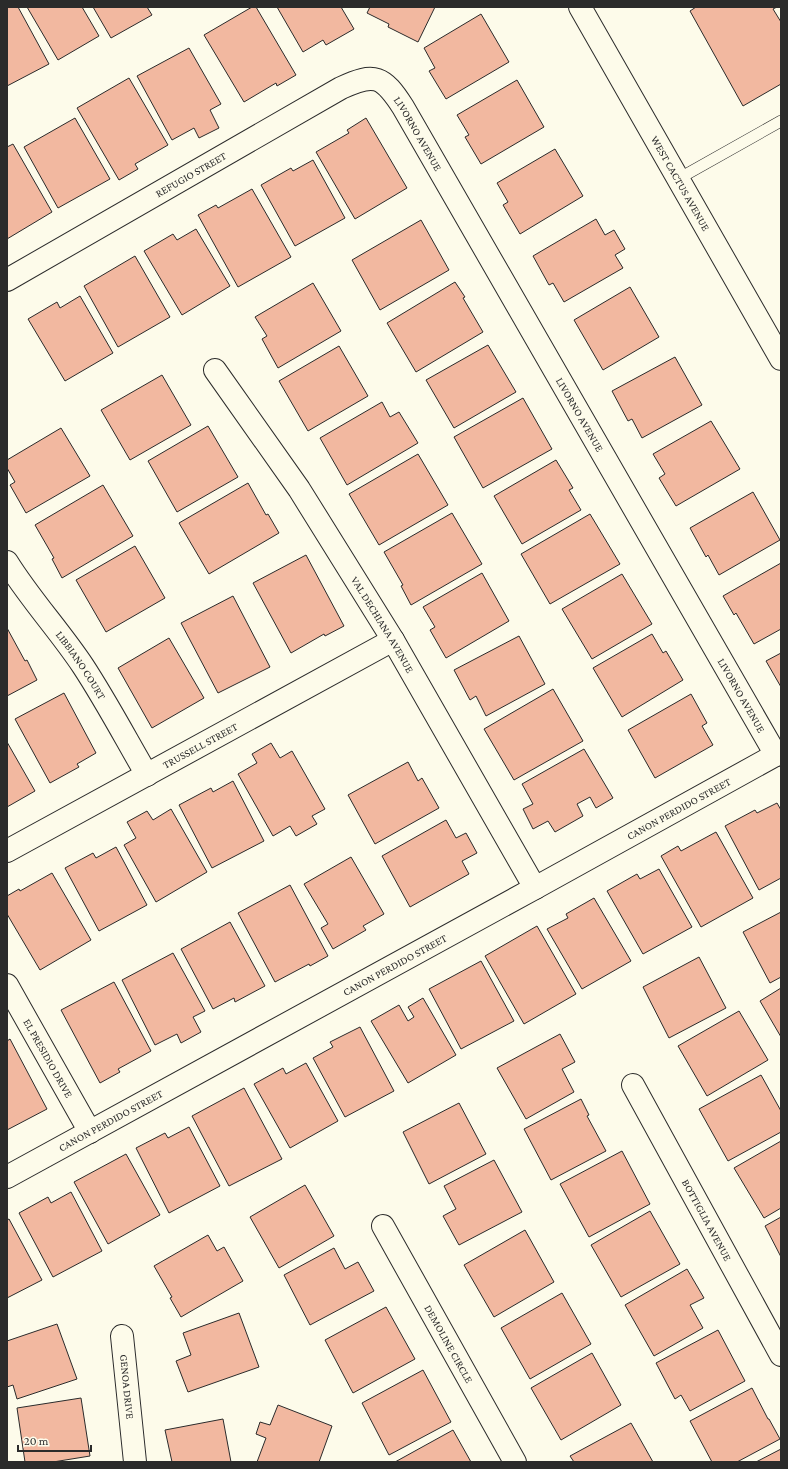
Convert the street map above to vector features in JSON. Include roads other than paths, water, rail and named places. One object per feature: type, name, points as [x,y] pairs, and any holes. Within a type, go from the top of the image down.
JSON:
[{"type":"street","name":"WEST CACTUS AVENUE","points":[[580,7],[781,359]]},
{"type":"street","name":"REFUGIO STREET","points":[[7,280],[341,88],[359,80],[378,80]]},
{"type":"street","name":"LIVORNO AVENUE","points":[[378,80],[386,84],[393,91],[403,107],[778,753]]},
{"type":"street","name":"VAL DECHIANA AVENUE","points":[[215,370],[299,489],[393,640],[535,888]]},
{"type":"street","name":"LIBBIANO COURT","points":[[7,562],[36,604],[84,667],[147,775]]},
{"type":"street","name":"TRUSSELL STREET","points":[[7,852],[393,640]]},
{"type":"street","name":"CANON PERDIDO STREET","points":[[7,1177],[778,753]]},
{"type":"street","name":"EL PRESIDIO DRIVE","points":[[7,985],[90,1132]]},
{"type":"street","name":"BOTTIGLIA AVENUE","points":[[633,1085],[781,1355]]},
{"type":"street","name":"DEMOLINE CIRCLE","points":[[383,1226],[515,1462]]},
{"type":"street","name":"GENOA DRIVE","points":[[122,1336],[135,1462]]},
{"type":"lane","points":[[678,179],[781,121]]}]
